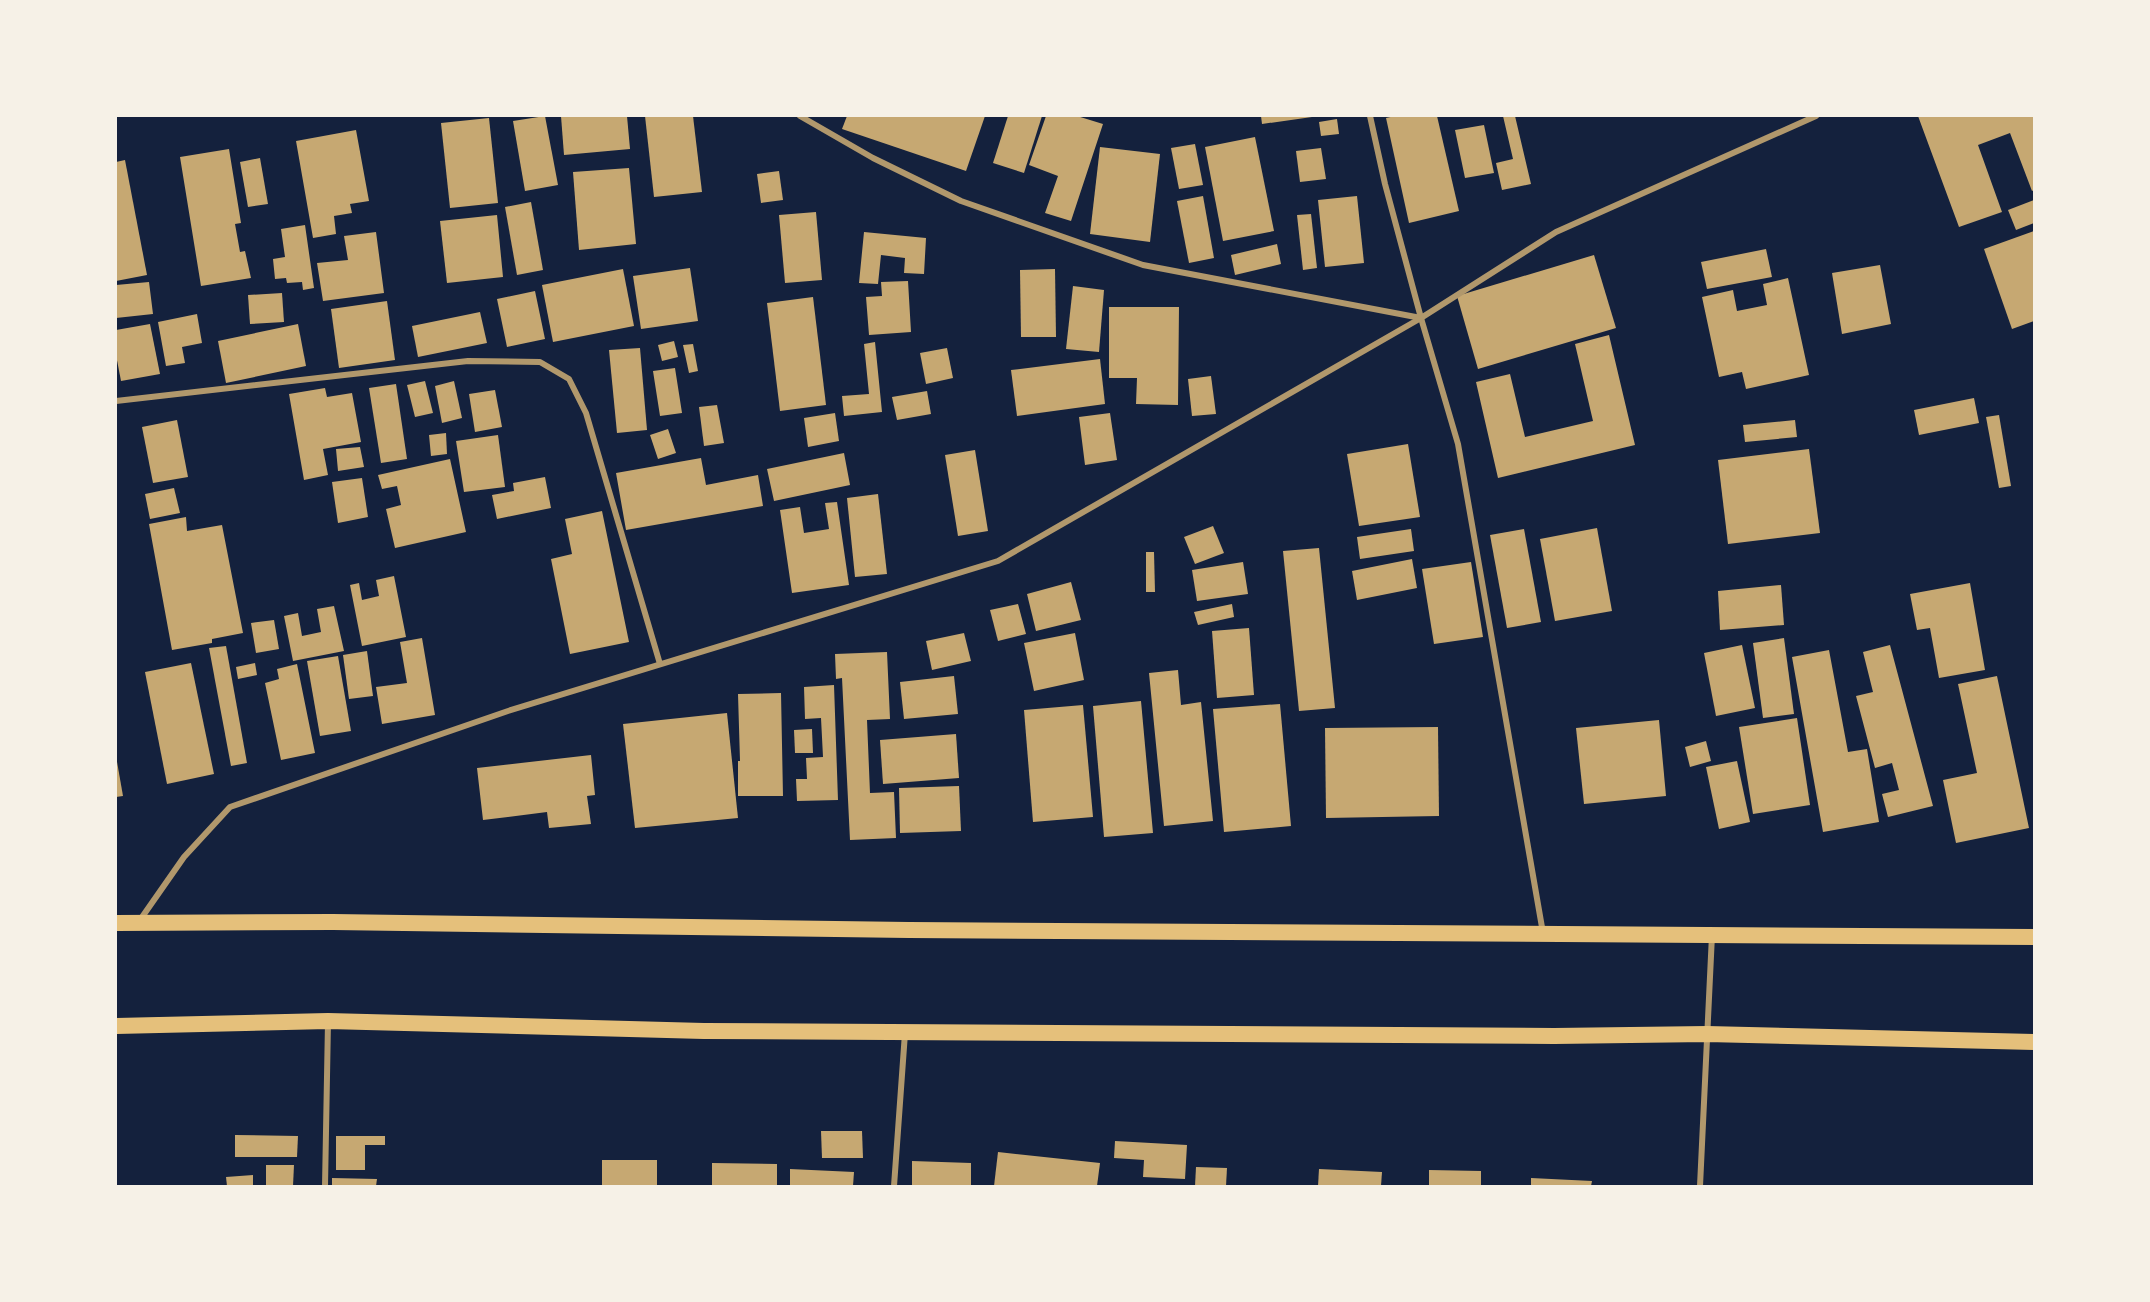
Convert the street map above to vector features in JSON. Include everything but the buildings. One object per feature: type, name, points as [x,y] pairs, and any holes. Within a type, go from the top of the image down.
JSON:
[{"type":"highway","points":[[116,923],[333,922],[705,929],[2034,937]]},
{"type":"highway","points":[[116,1026],[328,1021],[704,1031],[1531,1036],[1707,1034],[2034,1042]]},
{"type":"street","points":[[800,116],[873,158],[961,201],[1143,265],[1421,318]]},
{"type":"street","points":[[1370,116],[1385,184],[1458,444],[1544,934]]},
{"type":"street","points":[[138,923],[184,857],[230,807],[508,711],[998,561],[1421,318],[1556,232],[1816,116]]},
{"type":"street","points":[[116,401],[468,361],[540,362],[569,379],[586,412],[660,664]]},
{"type":"street","points":[[1700,1186],[1712,935]]},
{"type":"street","points":[[325,1186],[328,1021]]},
{"type":"street","points":[[894,1186],[905,1033]]}]
